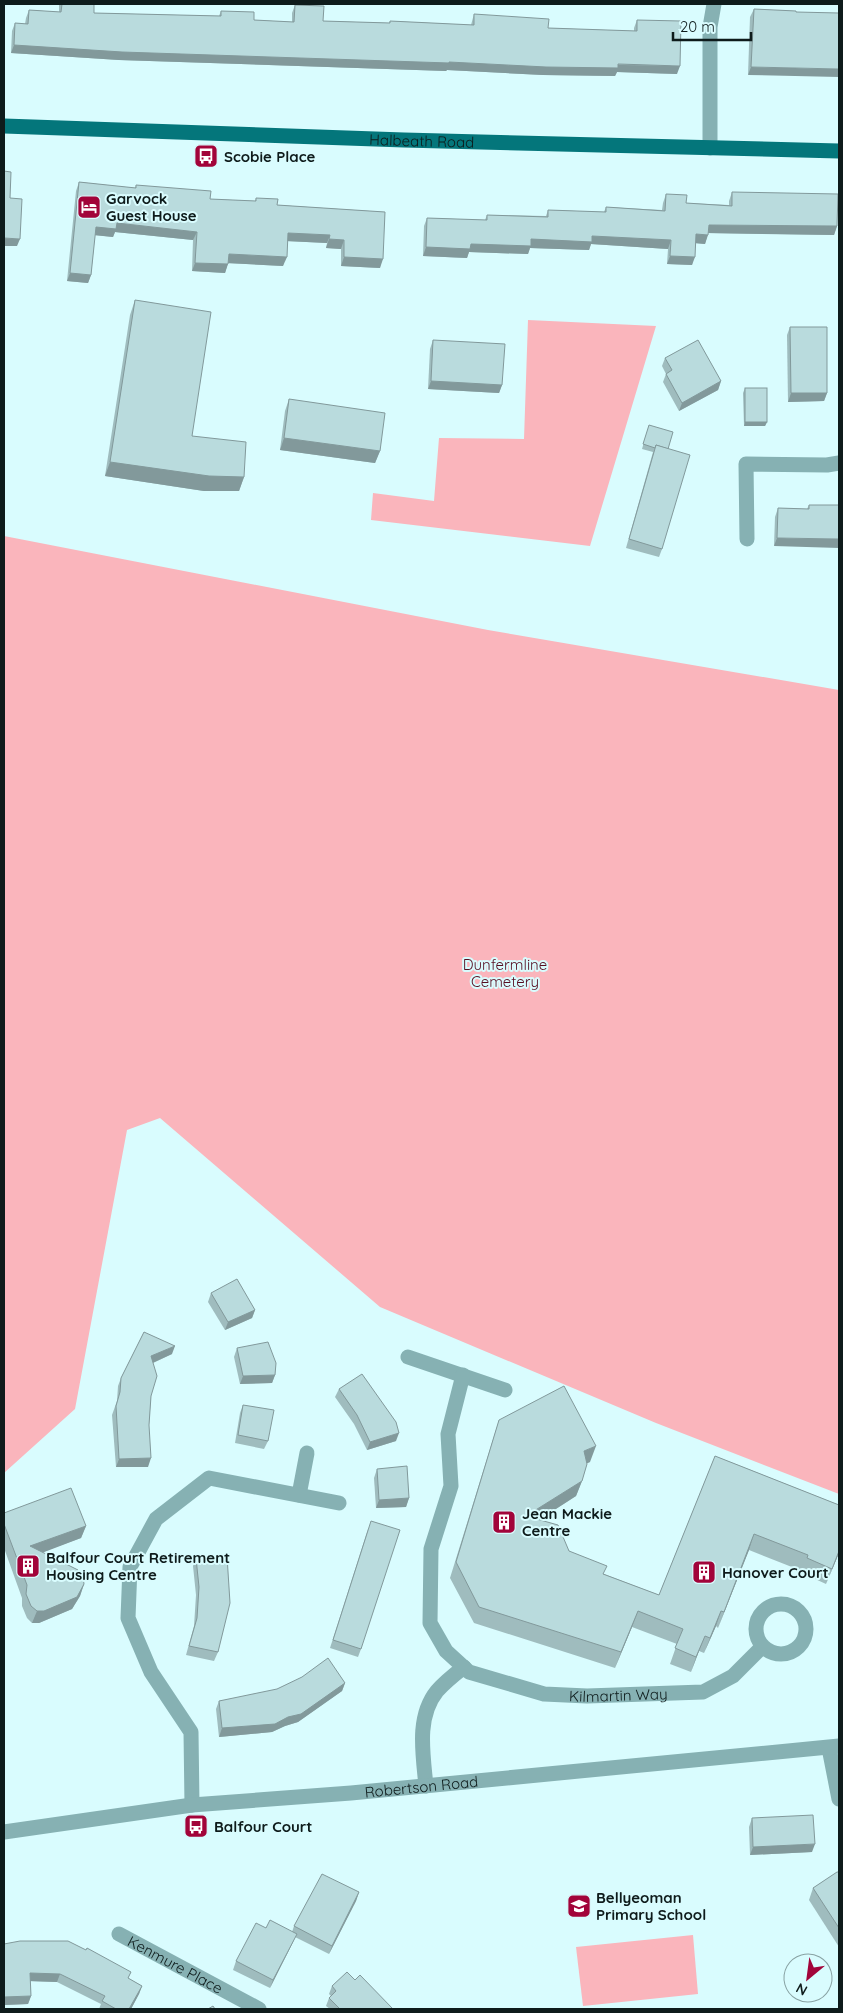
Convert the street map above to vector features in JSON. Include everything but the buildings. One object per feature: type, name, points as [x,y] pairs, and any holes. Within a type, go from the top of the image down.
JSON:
[{"type":"main road","name":"Halbeath Road","points":[[4,126],[839,151]]},
{"type":"street","points":[[710,148],[710,27],[714,4]]},
{"type":"street","points":[[747,540],[746,464],[827,465],[839,463]]},
{"type":"street","points":[[408,1357],[505,1390]]},
{"type":"street","name":"Kilmartin Way","points":[[463,1375],[448,1434],[451,1486],[431,1549],[430,1623],[446,1651],[469,1672],[544,1694],[588,1696],[703,1692],[733,1676],[762,1646]]},
{"type":"street","points":[[299,1496],[307,1453]]},
{"type":"street","points":[[192,1805],[191,1732],[151,1672],[128,1618],[130,1567],[156,1519],[209,1478],[339,1503]]},
{"type":"street","points":[[426,1786],[422,1746],[426,1711],[437,1691],[464,1667]]},
{"type":"street","points":[[834,1747],[839,1799]]},
{"type":"street","name":"Robertson Road","points":[[4,1832],[192,1805],[426,1786],[834,1747]]},
{"type":"street","name":"Kenmure Place","points":[[119,1934],[258,2009]]},
{"type":"green space","points":[[528,320],[656,326],[590,546],[371,520],[373,493],[434,501],[439,438],[524,439]]},
{"type":"green space","name":"Dunfermline Cemetery","points":[[4,536],[488,630],[839,690],[839,1494],[656,1423],[380,1307],[160,1118],[127,1130],[75,1409],[4,1473]]},
{"type":"green space","points":[[693,1935],[698,1994],[583,2006],[576,1947]]},
{"type":"place","name":"Scobie Place","points":[[206,156]]},
{"type":"place","name":"Garvock Guest House","points":[[89,207]]},
{"type":"place","name":"Jean Mackie Centre","points":[[504,1522]]},
{"type":"place","name":"Balfour Court Retirement Housing Centre","points":[[28,1566]]},
{"type":"place","name":"Hanover Court","points":[[704,1572]]},
{"type":"place","name":"Balfour Court","points":[[196,1826]]},
{"type":"place","name":"Bellyeoman Primary School","points":[[579,1906]]}]
